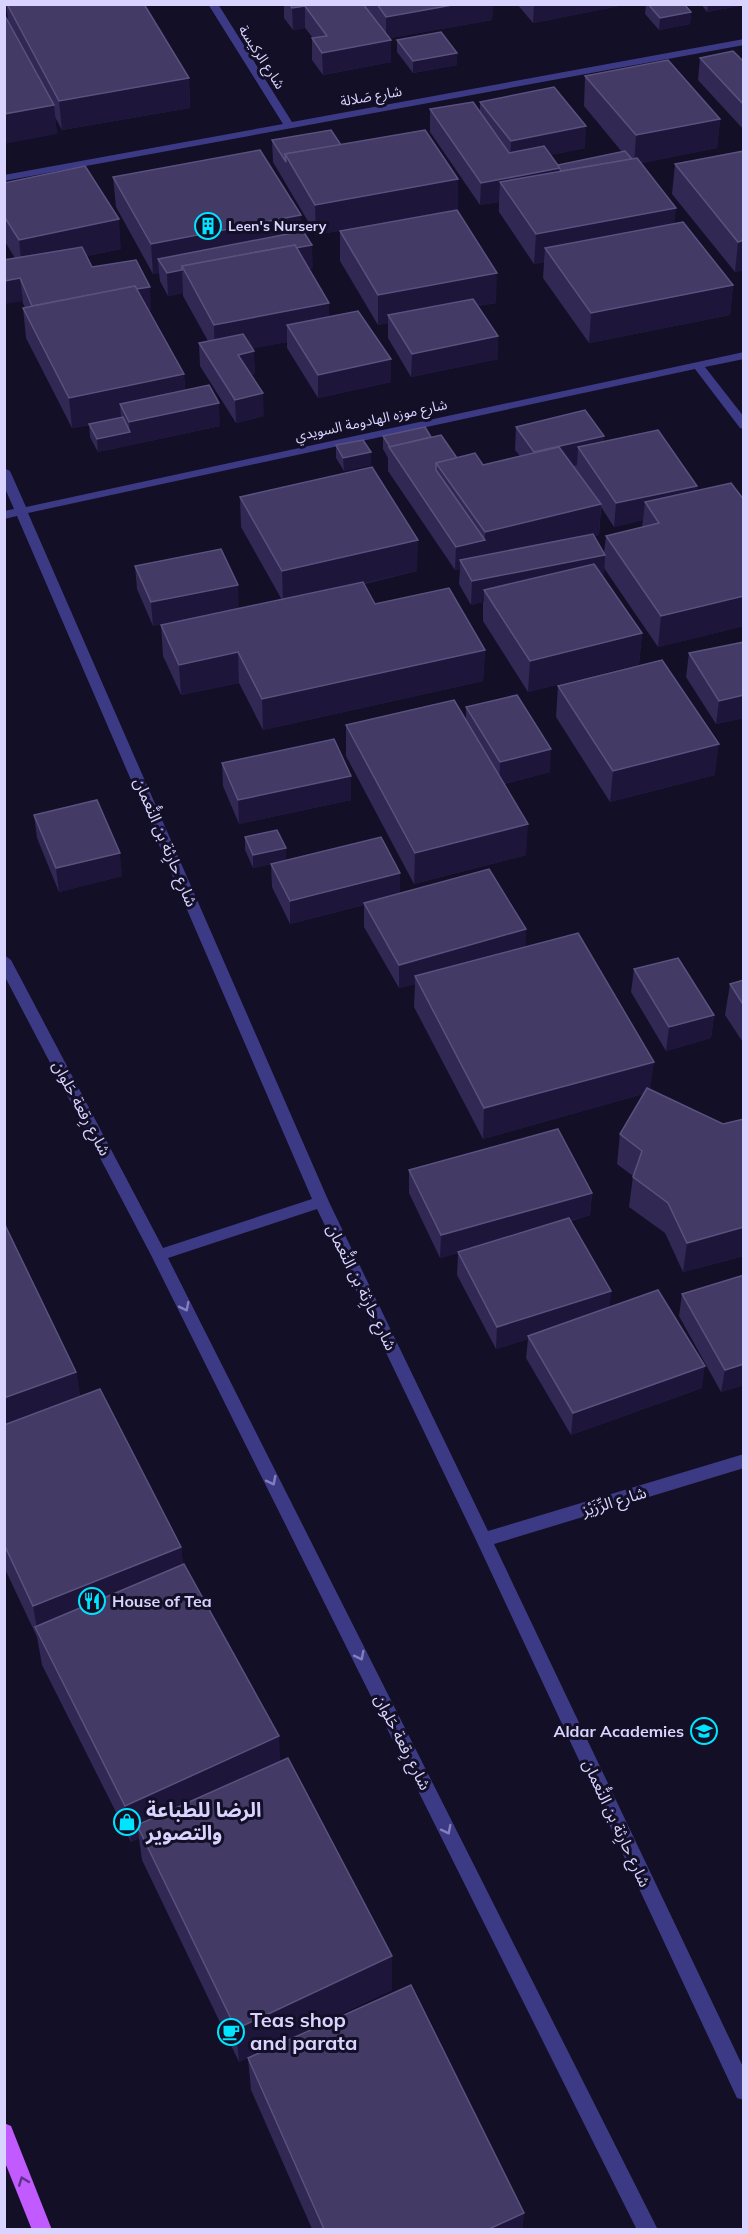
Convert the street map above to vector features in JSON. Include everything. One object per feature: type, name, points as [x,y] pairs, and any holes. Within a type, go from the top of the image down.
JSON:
[{"type":"main road","points":[[4,2133],[42,2229]]},
{"type":"street","name":"شارع الركيسة","points":[[213,4],[289,125]]},
{"type":"street","name":"شارع صَلالة","points":[[4,178],[744,42]]},
{"type":"street","name":"شارع موزه الهادومة السويدي","points":[[4,515],[744,355]]},
{"type":"street","points":[[698,365],[744,426]]},
{"type":"street","name":"شارع حارِثة بن النُّعمان","points":[[4,471],[321,1202],[484,1540],[744,2091]]},
{"type":"street","name":"شارع رِقعة حَلوان","points":[[4,960],[159,1255],[648,2229]]},
{"type":"street","points":[[159,1255],[321,1202]]},
{"type":"street","name":"شارع الرِّزَيْز","points":[[484,1540],[744,1461]]},
{"type":"building","points":[[7,4],[144,4],[189,78],[59,101]]},
{"type":"building","points":[[290,4],[363,4],[391,40],[322,53],[312,38],[327,36],[305,6],[292,8]]},
{"type":"building","points":[[377,4],[458,4],[386,17]]},
{"type":"building","points":[[648,4],[684,4],[691,12],[660,18]]},
{"type":"building","points":[[4,14],[54,105],[4,114]]},
{"type":"building","points":[[441,32],[457,53],[413,61],[397,40]]},
{"type":"building","points":[[733,51],[744,62],[744,105],[700,58]]},
{"type":"building","points":[[668,60],[720,119],[636,135],[585,76]]},
{"type":"building","points":[[554,87],[586,126],[511,141],[480,102]]},
{"type":"building","points":[[473,102],[509,153],[544,146],[560,168],[481,183],[430,109]]},
{"type":"building","points":[[331,130],[341,145],[285,154],[286,162],[272,140]]},
{"type":"building","points":[[425,130],[458,179],[315,205],[285,154]]},
{"type":"building","points":[[260,150],[301,215],[151,244],[113,177]]},
{"type":"building","points":[[625,151],[632,159],[561,171],[558,165]]},
{"type":"building","points":[[744,151],[744,240],[738,242],[675,164]]},
{"type":"building","points":[[637,158],[676,208],[536,234],[500,182]]},
{"type":"building","points":[[85,166],[119,219],[19,240],[4,216],[4,183]]},
{"type":"building","points":[[457,210],[497,273],[378,295],[340,231]]},
{"type":"building","points":[[683,222],[733,285],[591,313],[545,248]]},
{"type":"building","points":[[303,231],[312,245],[296,248],[295,245],[182,266],[182,270],[167,273],[158,259]]},
{"type":"building","points":[[295,245],[329,303],[214,325],[182,266]]},
{"type":"building","points":[[82,247],[92,267],[136,260],[150,287],[137,289],[135,286],[32,306],[20,278],[4,281],[4,260]]},
{"type":"building","points":[[135,286],[184,374],[69,398],[23,308]]},
{"type":"building","points":[[473,299],[498,336],[412,354],[388,315]]},
{"type":"building","points":[[358,311],[391,359],[318,375],[287,325]]},
{"type":"building","points":[[243,334],[254,351],[238,355],[263,393],[235,400],[199,343]]},
{"type":"building","points":[[209,385],[219,403],[129,422],[120,404]]},
{"type":"building","points":[[585,410],[604,436],[534,452],[516,427]]},
{"type":"building","points":[[123,417],[130,432],[97,439],[89,424]]},
{"type":"building","points":[[425,427],[431,437],[390,447],[383,436]]},
{"type":"building","points":[[658,430],[697,486],[616,503],[578,447]]},
{"type":"building","points":[[441,435],[457,458],[436,463],[436,470],[485,540],[456,547],[389,447]]},
{"type":"building","points":[[363,440],[371,452],[343,458],[336,445]]},
{"type":"building","points":[[559,447],[601,504],[485,532],[436,463],[475,453],[483,465]]},
{"type":"building","points":[[372,467],[418,540],[282,571],[240,497]]},
{"type":"building","points":[[731,483],[744,500],[744,596],[661,616],[606,536],[659,523],[645,502]]},
{"type":"building","points":[[593,534],[605,555],[472,581],[460,560]]},
{"type":"building","points":[[221,549],[238,585],[151,602],[135,566]]},
{"type":"building","points":[[594,564],[642,633],[530,661],[484,590]]},
{"type":"building","points":[[363,582],[375,604],[449,588],[485,650],[262,699],[238,652],[179,665],[161,625]]},
{"type":"building","points":[[744,642],[744,695],[719,701],[689,653]]},
{"type":"building","points":[[662,660],[719,744],[613,771],[558,686]]},
{"type":"building","points":[[517,695],[551,749],[500,762],[466,707]]},
{"type":"building","points":[[454,700],[528,824],[415,853],[346,725]]},
{"type":"building","points":[[334,739],[351,776],[238,800],[222,763]]},
{"type":"building","points":[[97,800],[120,853],[56,868],[34,815]]},
{"type":"building","points":[[277,830],[286,848],[253,855],[245,837]]},
{"type":"building","points":[[381,837],[400,873],[290,901],[271,864]]},
{"type":"building","points":[[489,869],[526,929],[399,965],[364,903]]},
{"type":"building","points":[[578,933],[654,1062],[484,1108],[415,976]]},
{"type":"building","points":[[678,958],[714,1015],[669,1027],[634,969]]},
{"type":"building","points":[[744,980],[744,1006],[730,984]]},
{"type":"building","points":[[647,1088],[723,1124],[744,1119],[744,1227],[687,1243],[668,1203],[633,1177],[642,1151],[620,1134]]},
{"type":"building","points":[[558,1129],[592,1193],[441,1235],[409,1170]]},
{"type":"building","points":[[569,1218],[611,1291],[497,1327],[458,1252]]},
{"type":"building","points":[[4,1223],[76,1372],[4,1398]]},
{"type":"building","points":[[744,1275],[744,1364],[725,1370],[682,1294]]},
{"type":"building","points":[[658,1290],[705,1366],[573,1413],[528,1336]]},
{"type":"building","points":[[100,1389],[181,1547],[33,1606],[4,1544],[4,1425]]},
{"type":"building","points":[[184,1564],[279,1736],[125,1806],[35,1627]]},
{"type":"building","points":[[288,1758],[392,1956],[236,2029],[137,1825]]},
{"type":"building","points":[[411,1985],[524,2213],[489,2229],[324,2229],[248,2058]]},
{"type":"place","name":"Leen's Nursery","points":[[208,226]]},
{"type":"place","name":"House of Tea","points":[[92,1601]]},
{"type":"place","name":"Aldar Academies","points":[[704,1731]]},
{"type":"place","name":"الرضا للطباعة والتصوير","points":[[127,1822]]},
{"type":"place","name":"Teas shop and parata","points":[[231,2032]]}]
